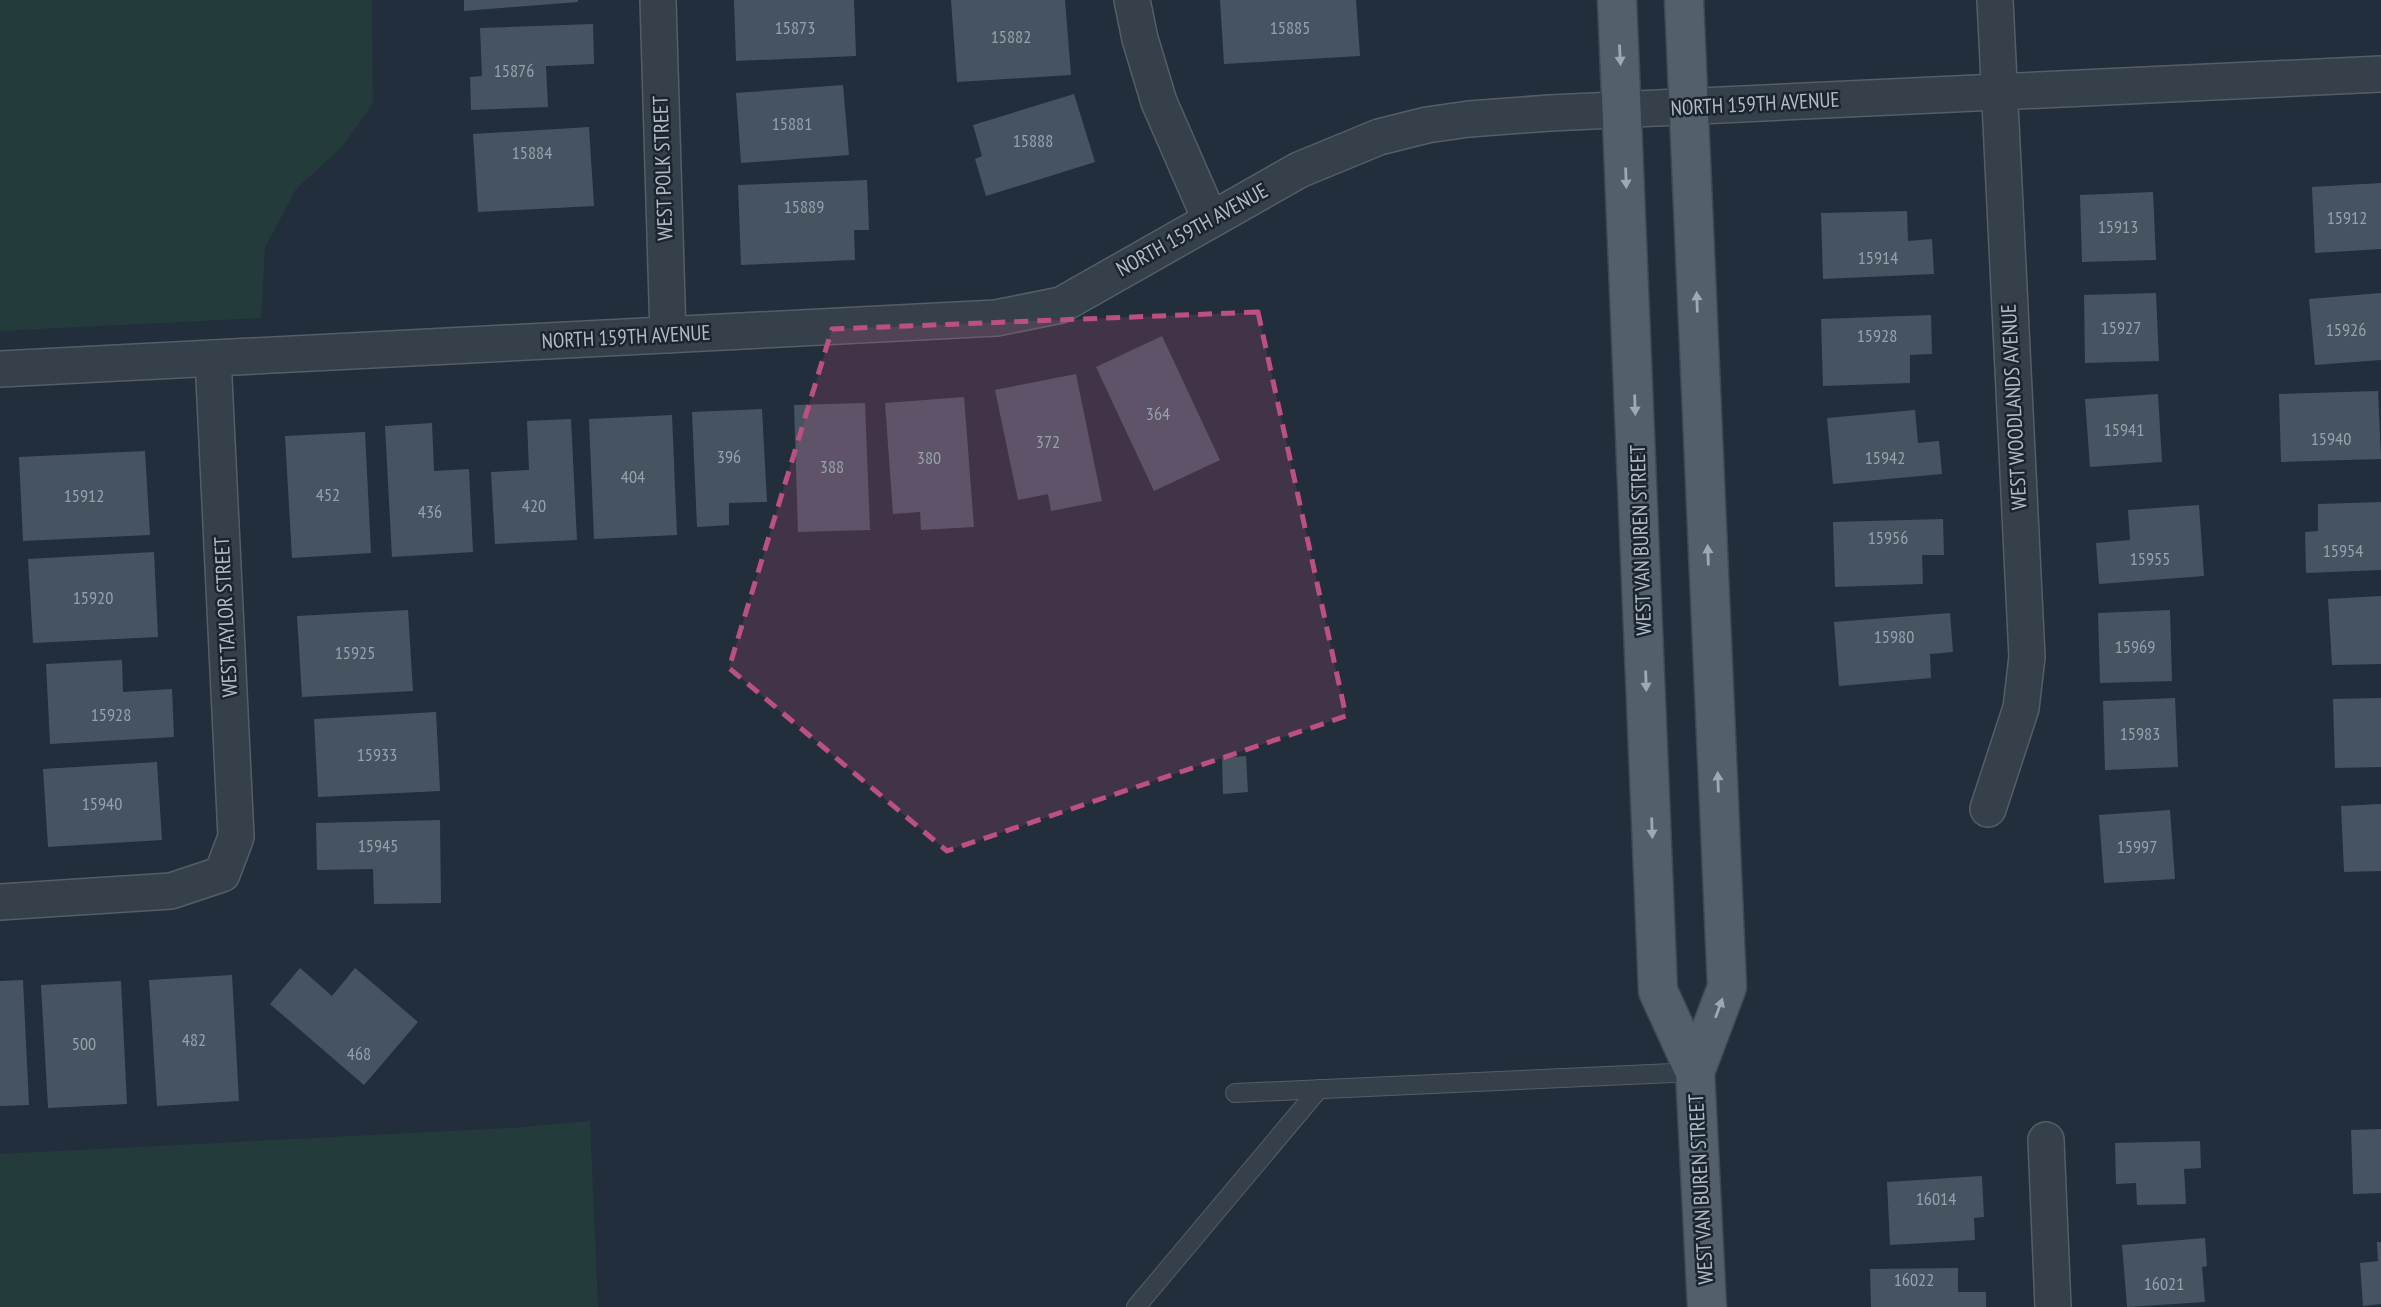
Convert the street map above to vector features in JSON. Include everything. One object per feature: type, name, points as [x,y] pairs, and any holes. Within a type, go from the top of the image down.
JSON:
[{"type":"main road","name":"WEST VAN BUREN STREET","points":[[1617,0],[1658,991],[1695,1072],[1707,1307]]},
{"type":"main road","name":"WEST VAN BUREN STREET","points":[[1684,0],[1727,987],[1695,1072]]},
{"type":"street","name":"WEST POLK STREET","points":[[658,0],[668,335]]},
{"type":"street","points":[[1132,0],[1140,39],[1159,102],[1210,219]]},
{"type":"street","name":"WEST WOODLANDS AVENUE","points":[[1988,809],[2021,708],[2027,657],[1995,0]]},
{"type":"street","name":"NORTH 159TH AVENUE","points":[[0,369],[996,318],[1061,305],[1299,170],[1378,137],[1427,125],[1469,119],[1623,110],[2381,74]]},
{"type":"street","name":"WEST TAYLOR STREET","points":[[0,902],[171,891],[222,874],[236,837],[213,358]]},
{"type":"street","points":[[2046,1140],[2053,1307]]},
{"type":"lane","points":[[1235,1093],[1695,1072]]},
{"type":"lane","points":[[1136,1307],[1320,1089]]},
{"type":"highlighted area","points":[[1258,312],[1346,716],[947,851],[729,668],[832,329]]},
{"type":"green space","points":[[0,0],[372,0],[373,103],[343,146],[296,189],[265,248],[261,318],[0,331]]},
{"type":"green space","points":[[590,1121],[598,1307],[0,1307],[0,1154],[511,1128]]},
{"type":"building","points":[[464,0],[578,0],[578,2],[464,11]]},
{"type":"building","points":[[734,0],[854,0],[856,56],[736,61]]},
{"type":"building","points":[[951,0],[1065,0],[1071,75],[957,82]]},
{"type":"building","points":[[1220,0],[1356,0],[1360,56],[1224,64]]},
{"type":"building","points":[[593,24],[594,64],[546,66],[548,107],[471,110],[470,77],[482,76],[480,28]]},
{"type":"building","points":[[843,85],[849,155],[741,163],[736,93]]},
{"type":"building","points":[[1074,94],[1095,162],[986,196],[975,159],[982,156],[973,125]]},
{"type":"building","points":[[589,127],[594,206],[478,212],[473,134]]},
{"type":"building","points":[[867,180],[869,230],[854,230],[855,260],[741,265],[738,185]]},
{"type":"building","points":[[2381,183],[2381,249],[2315,253],[2312,187]]},
{"type":"building","points":[[2153,192],[2156,260],[2082,262],[2080,195]]},
{"type":"building","points":[[1907,211],[1908,241],[1932,239],[1934,274],[1823,279],[1821,213]]},
{"type":"building","points":[[2156,293],[2159,361],[2085,363],[2084,295]]},
{"type":"building","points":[[2381,293],[2381,360],[2315,365],[2309,299]]},
{"type":"building","points":[[1931,315],[1932,354],[1910,355],[1910,383],[1823,386],[1821,319]]},
{"type":"building","points":[[1162,336],[1220,460],[1154,491],[1096,367]]},
{"type":"building","points":[[1076,374],[1102,501],[1051,511],[1048,494],[1018,500],[995,390]]},
{"type":"building","points":[[2378,391],[2381,459],[2281,462],[2279,394]]},
{"type":"building","points":[[2158,394],[2162,462],[2090,467],[2085,399]]},
{"type":"building","points":[[964,397],[974,527],[921,530],[920,512],[893,514],[885,403]]},
{"type":"building","points":[[865,403],[870,530],[798,532],[794,405]]},
{"type":"building","points":[[762,409],[767,502],[729,503],[729,525],[697,527],[692,412]]},
{"type":"building","points":[[1915,410],[1918,443],[1939,441],[1942,474],[1833,484],[1827,418]]},
{"type":"building","points":[[672,415],[677,535],[594,539],[589,419]]},
{"type":"building","points":[[571,419],[577,540],[495,544],[491,472],[529,470],[527,421]]},
{"type":"building","points":[[432,423],[434,471],[469,469],[473,552],[392,557],[385,426]]},
{"type":"building","points":[[365,432],[371,553],[292,558],[285,436]]},
{"type":"building","points":[[145,451],[150,535],[23,541],[19,457]]},
{"type":"building","points":[[2381,502],[2381,570],[2306,573],[2305,532],[2318,531],[2318,504]]},
{"type":"building","points":[[2199,505],[2204,576],[2099,584],[2096,543],[2130,540],[2128,510]]},
{"type":"building","points":[[1943,519],[1944,555],[1922,555],[1923,584],[1835,587],[1833,522]]},
{"type":"building","points":[[154,552],[158,637],[33,643],[28,559]]},
{"type":"building","points":[[2381,596],[2381,664],[2332,665],[2328,599]]},
{"type":"building","points":[[408,610],[413,691],[302,697],[297,616]]},
{"type":"building","points":[[2170,610],[2172,681],[2100,683],[2098,613]]},
{"type":"building","points":[[1950,613],[1953,652],[1930,654],[1931,678],[1839,686],[1834,622]]},
{"type":"building","points":[[122,660],[123,692],[172,689],[174,737],[50,744],[46,664]]},
{"type":"building","points":[[2175,698],[2178,767],[2105,770],[2103,701]]},
{"type":"building","points":[[2381,698],[2381,767],[2335,768],[2333,699]]},
{"type":"building","points":[[436,712],[440,791],[318,797],[314,719]]},
{"type":"building","points":[[1246,756],[1248,792],[1223,794],[1222,758]]},
{"type":"building","points":[[157,762],[162,840],[48,847],[43,769]]},
{"type":"building","points":[[2381,804],[2381,871],[2344,872],[2341,806]]},
{"type":"building","points":[[2170,810],[2175,879],[2104,883],[2099,815]]},
{"type":"building","points":[[440,820],[441,903],[374,904],[373,869],[317,870],[316,823]]},
{"type":"building","points":[[300,968],[332,996],[355,968],[418,1022],[364,1085],[270,1004]]},
{"type":"building","points":[[232,975],[239,1101],[157,1106],[149,980]]},
{"type":"building","points":[[23,980],[29,1105],[0,1106],[0,981]]},
{"type":"building","points":[[121,981],[127,1104],[48,1108],[41,985]]},
{"type":"building","points":[[2381,1129],[2381,1193],[2353,1194],[2351,1130]]},
{"type":"building","points":[[2200,1141],[2201,1168],[2184,1169],[2186,1204],[2137,1205],[2136,1183],[2116,1184],[2115,1143]]},
{"type":"building","points":[[1982,1176],[1984,1217],[1974,1218],[1975,1240],[1890,1245],[1887,1182]]},
{"type":"building","points":[[2205,1238],[2207,1266],[2202,1267],[2205,1302],[2127,1307],[2122,1245]]},
{"type":"building","points":[[2377,1242],[2381,1242],[2381,1304],[2363,1306],[2360,1263],[2378,1261]]},
{"type":"building","points":[[1958,1268],[1958,1292],[1986,1292],[1986,1307],[1871,1307],[1870,1269]]}]
